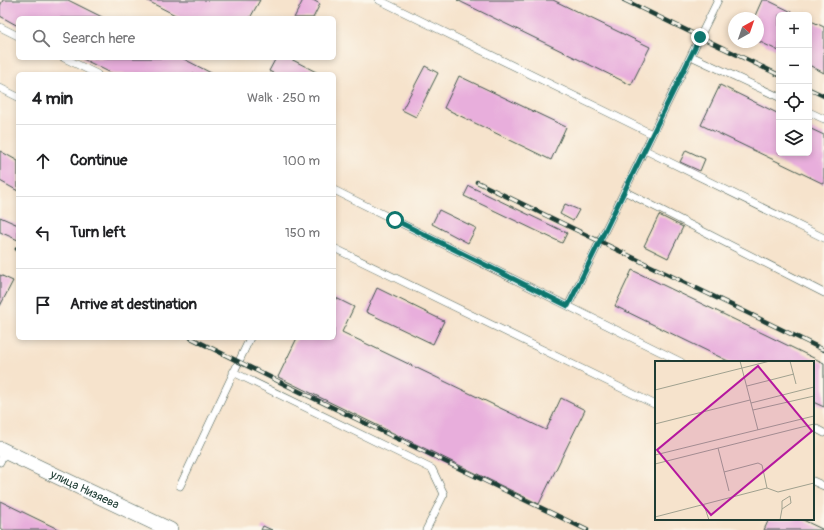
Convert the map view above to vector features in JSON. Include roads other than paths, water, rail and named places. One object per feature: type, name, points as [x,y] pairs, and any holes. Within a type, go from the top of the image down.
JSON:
[{"type":"street","name":"улица Низяева","points":[[2,454],[170,530]]},
{"type":"lane","points":[[379,0],[652,134]]},
{"type":"lane","points":[[568,306],[718,0]]},
{"type":"lane","points":[[0,27],[16,35]]},
{"type":"lane","points":[[691,56],[776,96]]},
{"type":"lane","points":[[68,60],[93,72]]},
{"type":"lane","points":[[0,88],[16,96]]},
{"type":"lane","points":[[812,113],[824,119]]},
{"type":"lane","points":[[645,150],[824,238]]},
{"type":"lane","points":[[336,191],[679,361]]},
{"type":"lane","points":[[624,191],[824,293]]},
{"type":"lane","points":[[336,249],[655,406]]},
{"type":"lane","points":[[180,486],[249,340]]},
{"type":"lane","points":[[233,372],[432,469],[444,494],[426,530]]},
{"type":"lane","points":[[814,428],[824,433]]},
{"type":"lane","points":[[814,481],[824,486]]},
{"type":"railway","points":[[624,0],[776,74]]},
{"type":"railway","points":[[812,90],[824,96]]},
{"type":"railway","points":[[477,182],[824,350]]},
{"type":"railway","points":[[195,340],[587,530]]}]
